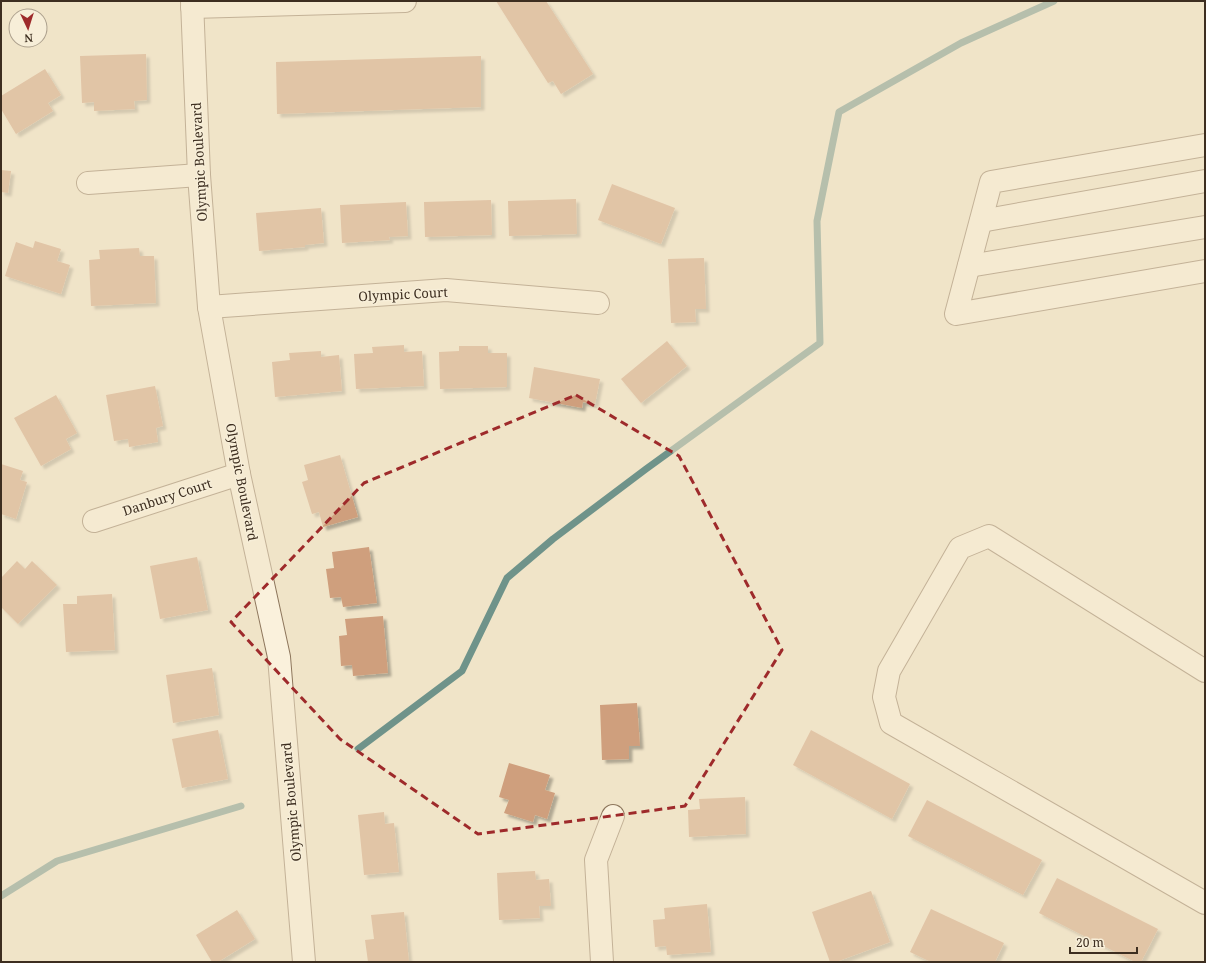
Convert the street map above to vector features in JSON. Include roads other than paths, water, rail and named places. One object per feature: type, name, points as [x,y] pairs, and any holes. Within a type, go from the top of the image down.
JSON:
[{"type":"street","points":[[192,4],[405,1]]},
{"type":"street","name":"Olympic Boulevard","points":[[192,4],[198,175],[209,308],[239,474],[279,657],[304,962]]},
{"type":"street","points":[[1205,145],[991,182],[956,314],[1205,271]]},
{"type":"street","points":[[88,183],[198,175]]},
{"type":"street","points":[[981,221],[1205,182]]},
{"type":"street","points":[[969,266],[1205,227]]},
{"type":"street","name":"Olympic Court","points":[[209,308],[446,290],[598,303]]},
{"type":"street","name":"Danbury Court","points":[[94,521],[239,474]]},
{"type":"street","points":[[1205,671],[989,536],[960,548],[889,672],[884,697],[891,723],[1205,903]]},
{"type":"street","points":[[602,962],[596,860],[613,816]]},
{"type":"waterway","points":[[358,749],[462,671],[507,578],[553,539],[646,469],[820,343],[817,221],[839,112],[961,43],[1054,1]]},
{"type":"waterway","points":[[1,896],[57,861],[241,806]]}]
